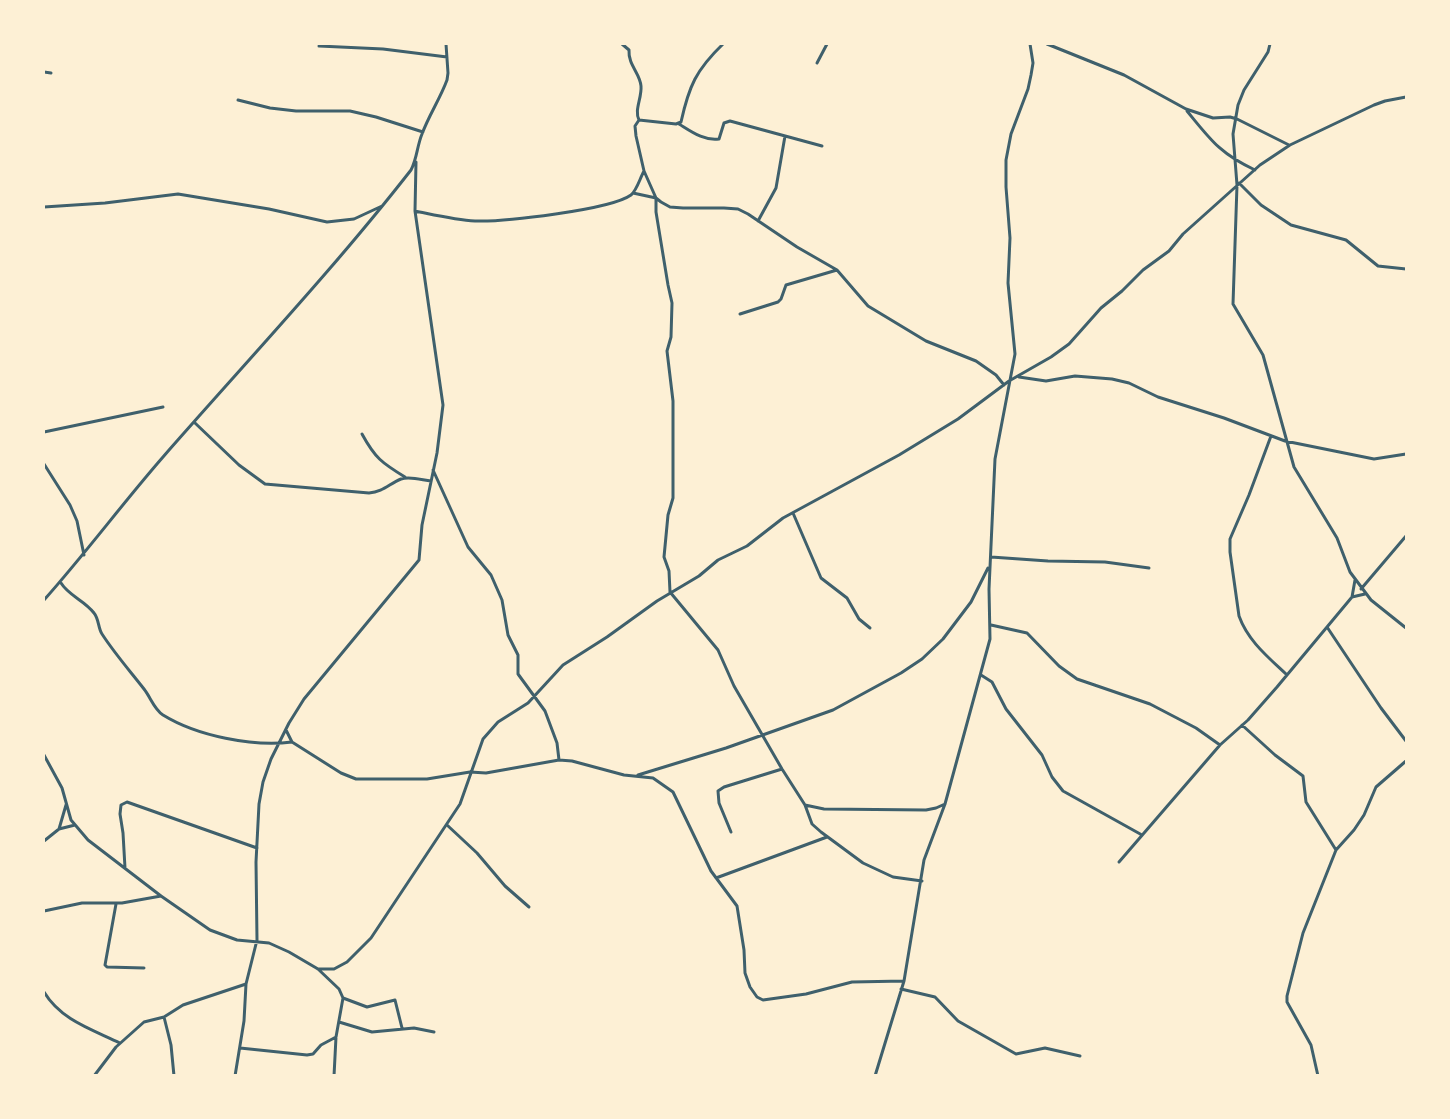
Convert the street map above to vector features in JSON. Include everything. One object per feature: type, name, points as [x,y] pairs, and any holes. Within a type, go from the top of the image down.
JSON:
[{"type":"street","points":[[235,1076],[244,1021],[246,984],[257,940],[258,804],[263,782],[279,744],[304,699],[419,560],[422,525],[437,453],[443,397],[415,211],[416,162],[417,148],[423,132],[447,80],[446,44]]},
{"type":"street","points":[[621,44],[629,50],[630,62],[641,86],[637,116],[639,120]]},
{"type":"street","points":[[679,124],[699,70],[723,44]]},
{"type":"street","points":[[817,63],[827,44]]},
{"type":"street","points":[[875,1076],[904,981],[924,860],[945,804],[990,639],[989,601],[994,459],[1015,354],[1008,283],[1010,238],[1006,160],[1011,134],[1031,75],[1033,63],[1030,44]]},
{"type":"street","points":[[1047,44],[1124,75],[1186,109],[1213,117],[1237,119],[1290,145]]},
{"type":"street","points":[[1270,44],[1268,52],[1244,90],[1238,105],[1233,134],[1238,184],[1233,304],[1263,355],[1294,467],[1337,538],[1355,580],[1365,594],[1407,628]]},
{"type":"street","points":[[319,46],[383,49],[447,57]]},
{"type":"street","points":[[44,72],[51,74]]},
{"type":"street","points":[[318,969],[334,969],[353,957],[371,938],[392,908],[398,894],[460,804],[480,744],[489,731],[507,715],[528,703],[563,665],[670,592],[693,580],[718,560],[747,546],[778,521],[889,461],[1069,344],[1101,308],[1169,250],[1183,234],[1238,184],[1290,145],[1374,105],[1407,97]]},
{"type":"street","points":[[238,100],[270,108],[296,111],[350,111],[423,132]]},
{"type":"street","points":[[1186,109],[1214,145],[1236,161],[1255,170]]},
{"type":"street","points":[[639,120],[679,124],[694,134],[714,140],[719,139],[724,123],[727,121],[822,146]]},
{"type":"street","points":[[639,120],[635,126],[636,136],[644,171],[656,198],[656,212],[672,303],[671,337],[667,351],[673,401],[673,498],[668,515],[664,557],[669,571],[670,592],[718,650],[734,686],[805,805],[812,824],[856,859],[893,877],[922,881]]},
{"type":"street","points":[[758,221],[776,188],[785,136]]},
{"type":"street","points":[[44,600],[84,555],[163,457],[304,300],[416,162]]},
{"type":"street","points":[[415,211],[472,221],[488,221],[575,210],[623,199],[633,193],[644,171]]},
{"type":"street","points":[[1238,184],[1255,201],[1291,225],[1346,240],[1378,266],[1407,269]]},
{"type":"street","points":[[633,193],[656,198],[670,207],[738,209],[797,248],[837,270],[868,306],[926,341],[976,361],[996,375],[1004,386]]},
{"type":"street","points":[[44,207],[105,203],[178,194],[269,209],[327,222],[354,219],[383,205]]},
{"type":"street","points":[[740,314],[778,302],[786,285],[837,270]]},
{"type":"street","points":[[1017,377],[1046,381],[1075,376],[1129,382],[1158,397],[1285,441],[1374,459],[1407,454]]},
{"type":"street","points":[[44,432],[163,407]]},
{"type":"street","points":[[195,423],[239,465],[265,484],[369,493],[385,489],[401,479],[431,482]]},
{"type":"street","points":[[362,434],[379,460],[407,478]]},
{"type":"street","points":[[1271,435],[1229,544],[1239,616],[1243,627],[1248,637],[1287,675]]},
{"type":"street","points":[[44,464],[77,521],[84,555]]},
{"type":"street","points":[[433,470],[468,548],[491,575],[502,600],[508,635],[518,656],[519,674],[549,721],[557,743],[559,760]]},
{"type":"street","points":[[793,513],[821,578],[847,598],[859,619],[870,628]]},
{"type":"street","points":[[1362,589],[1407,536]]},
{"type":"street","points":[[991,557],[1105,562],[1149,568]]},
{"type":"street","points":[[636,775],[726,748],[852,701],[922,659],[943,639],[960,618],[981,584],[990,563]]},
{"type":"street","points":[[1119,862],[1220,745],[1242,725],[1287,675],[1352,597],[1355,580]]},
{"type":"street","points":[[60,582],[66,592],[84,603],[94,614],[101,632],[161,713],[185,725],[218,736],[258,743],[292,742]]},
{"type":"street","points":[[1352,597],[1365,594]]},
{"type":"street","points":[[991,625],[1027,633],[1059,666],[1077,679],[1150,704],[1196,728],[1220,745]]},
{"type":"street","points":[[1327,627],[1381,708],[1407,741]]},
{"type":"street","points":[[980,674],[992,682],[1017,725],[1042,756],[1057,786],[1142,835]]},
{"type":"street","points":[[1242,725],[1275,755],[1303,776],[1306,802],[1336,850]]},
{"type":"street","points":[[286,730],[292,742],[341,773],[356,779],[427,779],[470,772],[486,773],[559,760],[572,761],[624,775],[653,777],[673,792],[716,878],[737,906],[746,973],[754,994],[760,999],[806,994],[852,982],[904,981]]},
{"type":"street","points":[[44,755],[62,788],[71,820],[88,840],[210,930],[226,937],[257,940],[281,949],[318,969],[339,989],[343,998],[336,1038],[334,1076]]},
{"type":"street","points":[[1318,1076],[1311,1045],[1290,1008],[1287,996],[1303,933],[1336,850],[1364,815],[1376,787],[1407,761]]},
{"type":"street","points":[[731,832],[719,803],[718,791],[724,787],[782,769]]},
{"type":"street","points":[[125,868],[119,810],[123,803],[127,802],[257,848]]},
{"type":"street","points":[[59,829],[66,804]]},
{"type":"street","points":[[805,805],[824,809],[926,810],[945,804]]},
{"type":"street","points":[[44,841],[59,829],[75,825]]},
{"type":"street","points":[[447,825],[477,853],[505,886],[529,907]]},
{"type":"street","points":[[716,878],[827,837]]},
{"type":"street","points":[[44,911],[82,903],[116,903],[161,896]]},
{"type":"street","points":[[116,903],[105,965],[107,967],[144,968]]},
{"type":"street","points":[[332,982],[334,969]]},
{"type":"street","points":[[94,1076],[120,1042],[144,1022],[164,1017],[183,1005],[246,984]]},
{"type":"street","points":[[901,989],[935,997],[958,1021],[1016,1054],[1045,1048],[1080,1056]]},
{"type":"street","points":[[44,992],[52,1005],[64,1016],[120,1042]]},
{"type":"street","points":[[343,998],[367,1007],[395,1000],[402,1028]]},
{"type":"street","points":[[164,1017],[171,1045],[174,1076]]},
{"type":"street","points":[[338,1022],[372,1032],[402,1028],[419,1028],[434,1032]]},
{"type":"street","points":[[240,1048],[307,1055],[314,1054],[321,1045],[336,1038]]}]
